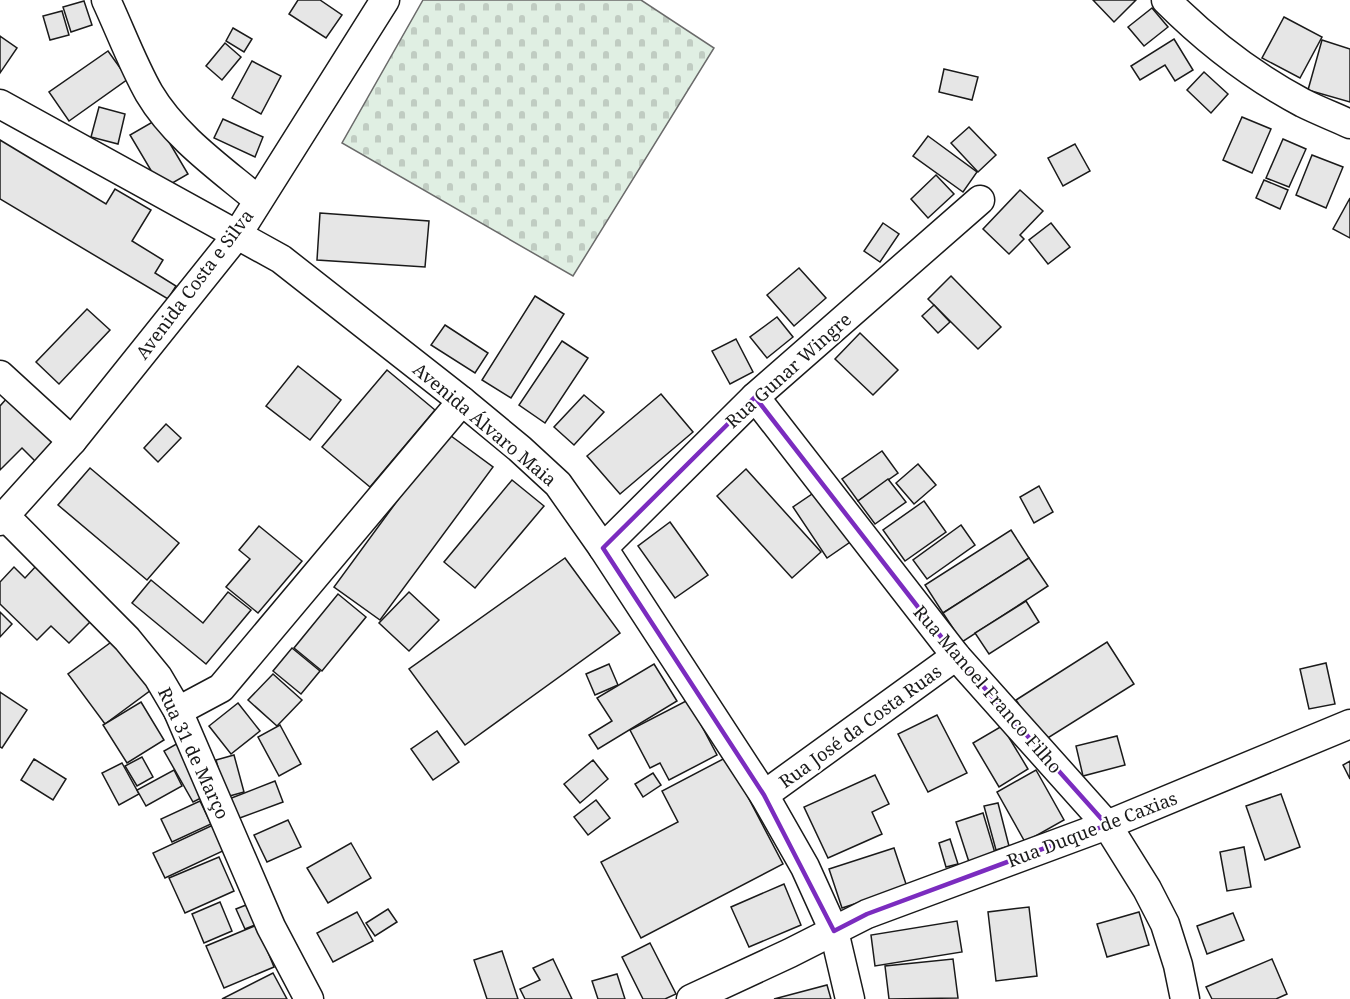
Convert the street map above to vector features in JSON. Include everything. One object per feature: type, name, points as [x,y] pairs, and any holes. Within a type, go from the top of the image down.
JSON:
[{"type":"street","points":[[106,0],[150,93],[176,128],[206,157],[258,200]]},
{"type":"street","name":"Avenida Costa e Silva","points":[[2,519],[72,441],[237,235],[385,0]]},
{"type":"street","points":[[1166,0],[1184,18],[1242,64],[1302,102],[1350,124]]},
{"type":"street","name":"Avenida Álvaro Maia","points":[[0,104],[281,260],[462,401],[558,484],[603,548],[764,795],[805,867],[834,931],[850,999]]},
{"type":"street","name":"Rua Gunar Wingre","points":[[603,548],[755,397],[980,200]]},
{"type":"street","points":[[0,375],[72,441]]},
{"type":"street","name":"Rua Manoel Franco Filho","points":[[755,397],[956,656],[1107,825],[1147,889],[1165,924],[1178,965],[1185,999]]},
{"type":"street","points":[[178,711],[220,688],[462,401]]},
{"type":"street","name":"Rua 31 de Março","points":[[2,519],[127,639],[158,676],[178,711],[271,927],[309,999]]},
{"type":"street","name":"Rua José da Costa Ruas","points":[[764,795],[956,656]]},
{"type":"street","name":"Rua Duque de Caxias","points":[[691,999],[867,914],[1107,825],[1350,724]]},
{"type":"highlighted area","points":[[755,397],[956,656],[1107,825],[867,914],[834,931],[764,795],[603,548]]},
{"type":"green space","points":[[423,0],[641,0],[714,48],[573,276],[342,143]]},
{"type":"building","points":[[298,0],[320,0],[342,15],[326,38],[289,14]]},
{"type":"building","points":[[1093,0],[1136,0],[1114,22]]},
{"type":"building","points":[[84,1],[92,25],[71,32],[63,7]]},
{"type":"building","points":[[1152,8],[1168,27],[1144,46],[1128,27]]},
{"type":"building","points":[[62,11],[69,35],[50,40],[43,16]]},
{"type":"building","points":[[1284,17],[1322,37],[1300,78],[1262,58]]},
{"type":"building","points":[[233,28],[252,39],[244,52],[226,41]]},
{"type":"building","points":[[0,36],[17,48],[0,73]]},
{"type":"building","points":[[1174,39],[1193,70],[1175,81],[1165,65],[1140,80],[1131,66]]},
{"type":"building","points":[[1322,40],[1350,49],[1350,102],[1308,90]]},
{"type":"building","points":[[225,43],[241,57],[222,80],[206,66]]},
{"type":"building","points":[[108,51],[128,79],[69,121],[49,92]]},
{"type":"building","points":[[252,61],[281,76],[261,114],[232,98]]},
{"type":"building","points":[[944,69],[978,77],[972,100],[939,92]]},
{"type":"building","points":[[1204,72],[1228,94],[1211,113],[1187,90]]},
{"type":"building","points":[[99,107],[125,114],[118,144],[91,137]]},
{"type":"building","points":[[1242,117],[1271,129],[1252,173],[1223,160]]},
{"type":"building","points":[[223,119],[263,137],[255,157],[214,138]]},
{"type":"building","points":[[156,120],[188,174],[162,189],[130,135]]},
{"type":"building","points":[[969,127],[996,155],[978,172],[951,143]]},
{"type":"building","points":[[928,136],[977,172],[963,192],[913,156]]},
{"type":"building","points":[[1283,139],[1306,149],[1289,187],[1266,178]]},
{"type":"building","points":[[0,140],[106,204],[115,189],[151,210],[132,241],[163,260],[155,273],[176,286],[168,299],[0,199]]},
{"type":"building","points":[[1075,144],[1090,171],[1063,186],[1048,158]]},
{"type":"building","points":[[1312,155],[1343,167],[1326,208],[1296,195]]},
{"type":"building","points":[[936,175],[954,194],[928,218],[911,199]]},
{"type":"building","points":[[1264,180],[1288,190],[1280,209],[1256,198]]},
{"type":"building","points":[[1020,190],[1043,211],[1020,235],[1024,239],[1009,254],[983,229]]},
{"type":"building","points":[[1350,198],[1350,238],[1333,229]]},
{"type":"building","points":[[320,213],[429,221],[425,267],[317,260]]},
{"type":"building","points":[[883,223],[899,234],[880,262],[864,251]]},
{"type":"building","points":[[1051,223],[1070,247],[1048,264],[1029,240]]},
{"type":"building","points":[[799,268],[826,298],[794,326],[767,295]]},
{"type":"building","points":[[951,276],[1001,327],[978,349],[928,299]]},
{"type":"building","points":[[535,296],[564,314],[511,398],[482,380]]},
{"type":"building","points":[[934,305],[950,322],[938,333],[922,316]]},
{"type":"building","points":[[87,309],[110,330],[59,384],[36,362]]},
{"type":"building","points":[[777,317],[793,337],[767,358],[750,337]]},
{"type":"building","points":[[445,325],[488,353],[475,373],[431,345]]},
{"type":"building","points":[[860,333],[898,370],[873,395],[835,359]]},
{"type":"building","points":[[736,339],[753,372],[730,384],[712,351]]},
{"type":"building","points":[[562,341],[588,358],[545,423],[519,405]]},
{"type":"building","points":[[298,366],[341,400],[310,440],[266,406]]},
{"type":"building","points":[[387,370],[435,410],[370,487],[322,447]]},
{"type":"building","points":[[661,394],[693,432],[620,494],[587,456]]},
{"type":"building","points":[[584,395],[604,412],[574,445],[554,427]]},
{"type":"building","points":[[8,397],[54,442],[35,461],[22,448],[0,470],[0,406]]},
{"type":"building","points":[[166,424],[181,438],[158,462],[144,448]]},
{"type":"building","points":[[447,433],[493,467],[380,620],[334,587]]},
{"type":"building","points":[[882,451],[898,473],[858,501],[842,479]]},
{"type":"building","points":[[918,464],[936,485],[914,504],[896,483]]},
{"type":"building","points":[[90,468],[179,543],[147,580],[58,505]]},
{"type":"building","points":[[746,469],[821,552],[792,578],[717,496]]},
{"type":"building","points":[[888,479],[906,502],[875,524],[858,501]]},
{"type":"building","points":[[512,480],[544,506],[475,588],[444,562]]},
{"type":"building","points":[[1039,486],[1053,512],[1034,523],[1020,497]]},
{"type":"building","points":[[821,488],[856,538],[827,558],[793,507]]},
{"type":"building","points":[[924,501],[946,532],[905,561],[883,530]]},
{"type":"building","points":[[670,522],[708,575],[675,598],[638,546]]},
{"type":"building","points":[[961,525],[975,545],[927,579],[913,560]]},
{"type":"building","points":[[259,526],[302,561],[258,613],[226,587],[250,559],[239,550]]},
{"type":"building","points":[[1011,530],[1029,558],[943,613],[925,585]]},
{"type":"building","points":[[565,558],[620,633],[465,745],[409,669]]},
{"type":"building","points":[[1029,558],[1048,586],[962,642],[943,613]]},
{"type":"building","points":[[37,565],[92,620],[69,643],[51,626],[37,640],[0,604],[0,582],[14,567],[25,578]]},
{"type":"building","points":[[151,580],[203,623],[228,592],[251,610],[206,664],[132,603]]},
{"type":"building","points":[[409,592],[439,620],[409,651],[379,623]]},
{"type":"building","points":[[338,594],[366,617],[322,671],[294,648]]},
{"type":"building","points":[[1026,601],[1039,622],[989,654],[975,633]]},
{"type":"building","points":[[0,612],[12,624],[0,637]]},
{"type":"building","points":[[114,640],[151,690],[105,724],[68,674]]},
{"type":"building","points":[[1107,642],[1134,684],[1043,741],[1016,700]]},
{"type":"building","points":[[292,648],[320,671],[301,694],[273,671]]},
{"type":"building","points":[[1326,663],[1335,704],[1309,709],[1300,669]]},
{"type":"building","points":[[609,664],[618,685],[595,695],[586,674]]},
{"type":"building","points":[[654,664],[677,701],[598,749],[589,735],[612,721],[597,698]]},
{"type":"building","points":[[273,674],[302,700],[277,726],[248,700]]},
{"type":"building","points":[[0,692],[27,710],[2,748],[0,747]]},
{"type":"building","points":[[688,700],[717,755],[669,780],[660,763],[650,768],[630,730]]},
{"type":"building","points":[[141,702],[164,740],[127,763],[103,725]]},
{"type":"building","points":[[238,703],[260,731],[231,754],[209,726]]},
{"type":"building","points":[[937,715],[967,773],[928,792],[898,734]]},
{"type":"building","points":[[280,725],[301,764],[279,776],[258,737]]},
{"type":"building","points":[[1002,726],[1028,769],[999,787],[973,743]]},
{"type":"building","points":[[437,731],[459,762],[433,780],[411,749]]},
{"type":"building","points":[[1117,736],[1125,765],[1083,776],[1076,746]]},
{"type":"building","points":[[180,742],[209,794],[193,802],[164,751]]},
{"type":"building","points":[[234,755],[244,792],[226,797],[216,760]]},
{"type":"building","points":[[142,757],[153,777],[137,786],[125,766]]},
{"type":"building","points":[[727,757],[783,864],[641,938],[601,862],[678,822],[662,791]]},
{"type":"building","points":[[34,759],[66,779],[53,800],[21,780]]},
{"type":"building","points":[[593,760],[608,779],[580,803],[564,784]]},
{"type":"building","points":[[1350,761],[1350,779],[1343,765]]},
{"type":"building","points":[[122,763],[139,794],[119,805],[102,773]]},
{"type":"building","points":[[174,770],[182,786],[146,806],[137,790]]},
{"type":"building","points":[[1036,770],[1064,820],[1025,842],[997,792]]},
{"type":"building","points":[[653,773],[661,785],[643,797],[635,784]]},
{"type":"building","points":[[875,775],[889,804],[872,812],[882,834],[828,858],[804,807]]},
{"type":"building","points":[[275,781],[283,802],[237,819],[229,799]]},
{"type":"building","points":[[1281,794],[1300,847],[1265,860],[1246,806]]},
{"type":"building","points":[[596,800],[610,818],[588,835],[574,817]]},
{"type":"building","points":[[200,801],[211,824],[172,842],[161,819]]},
{"type":"building","points":[[998,803],[1009,846],[996,850],[984,806]]},
{"type":"building","points":[[983,813],[995,853],[969,862],[956,822]]},
{"type":"building","points":[[288,820],[301,847],[267,862],[254,835]]},
{"type":"building","points":[[213,825],[225,850],[165,878],[153,853]]},
{"type":"building","points":[[950,839],[958,864],[946,867],[939,843]]},
{"type":"building","points":[[351,843],[371,878],[328,903],[307,868]]},
{"type":"building","points":[[1244,847],[1251,887],[1227,891],[1220,852]]},
{"type":"building","points":[[894,848],[907,887],[842,908],[829,869]]},
{"type":"building","points":[[219,857],[234,891],[185,913],[169,878]]},
{"type":"building","points":[[784,884],[801,925],[749,947],[731,907]]},
{"type":"building","points":[[220,902],[232,931],[204,943],[192,914]]},
{"type":"building","points":[[246,905],[255,925],[245,929],[236,909]]},
{"type":"building","points":[[1029,907],[1037,976],[996,981],[988,912]]},
{"type":"building","points":[[388,909],[397,922],[375,936],[366,923]]},
{"type":"building","points":[[357,912],[373,941],[333,962],[317,933]]},
{"type":"building","points":[[1139,912],[1149,945],[1107,957],[1097,924]]},
{"type":"building","points":[[1233,913],[1244,940],[1207,954],[1197,926]]},
{"type":"building","points":[[957,921],[962,952],[875,966],[871,935]]},
{"type":"building","points":[[257,925],[274,967],[224,988],[206,946]]},
{"type":"building","points":[[650,943],[676,994],[665,999],[643,999],[622,957]]},
{"type":"building","points":[[502,951],[518,999],[487,999],[474,960]]},
{"type":"building","points":[[553,959],[572,999],[525,999],[520,989],[540,980],[533,968]]},
{"type":"building","points":[[953,959],[958,998],[889,999],[885,966]]},
{"type":"building","points":[[1272,959],[1287,994],[1276,999],[1212,999],[1206,987]]},
{"type":"building","points":[[273,973],[287,999],[222,999]]},
{"type":"building","points":[[617,974],[625,999],[598,999],[592,981]]},
{"type":"building","points":[[827,985],[831,999],[774,999]]}]
